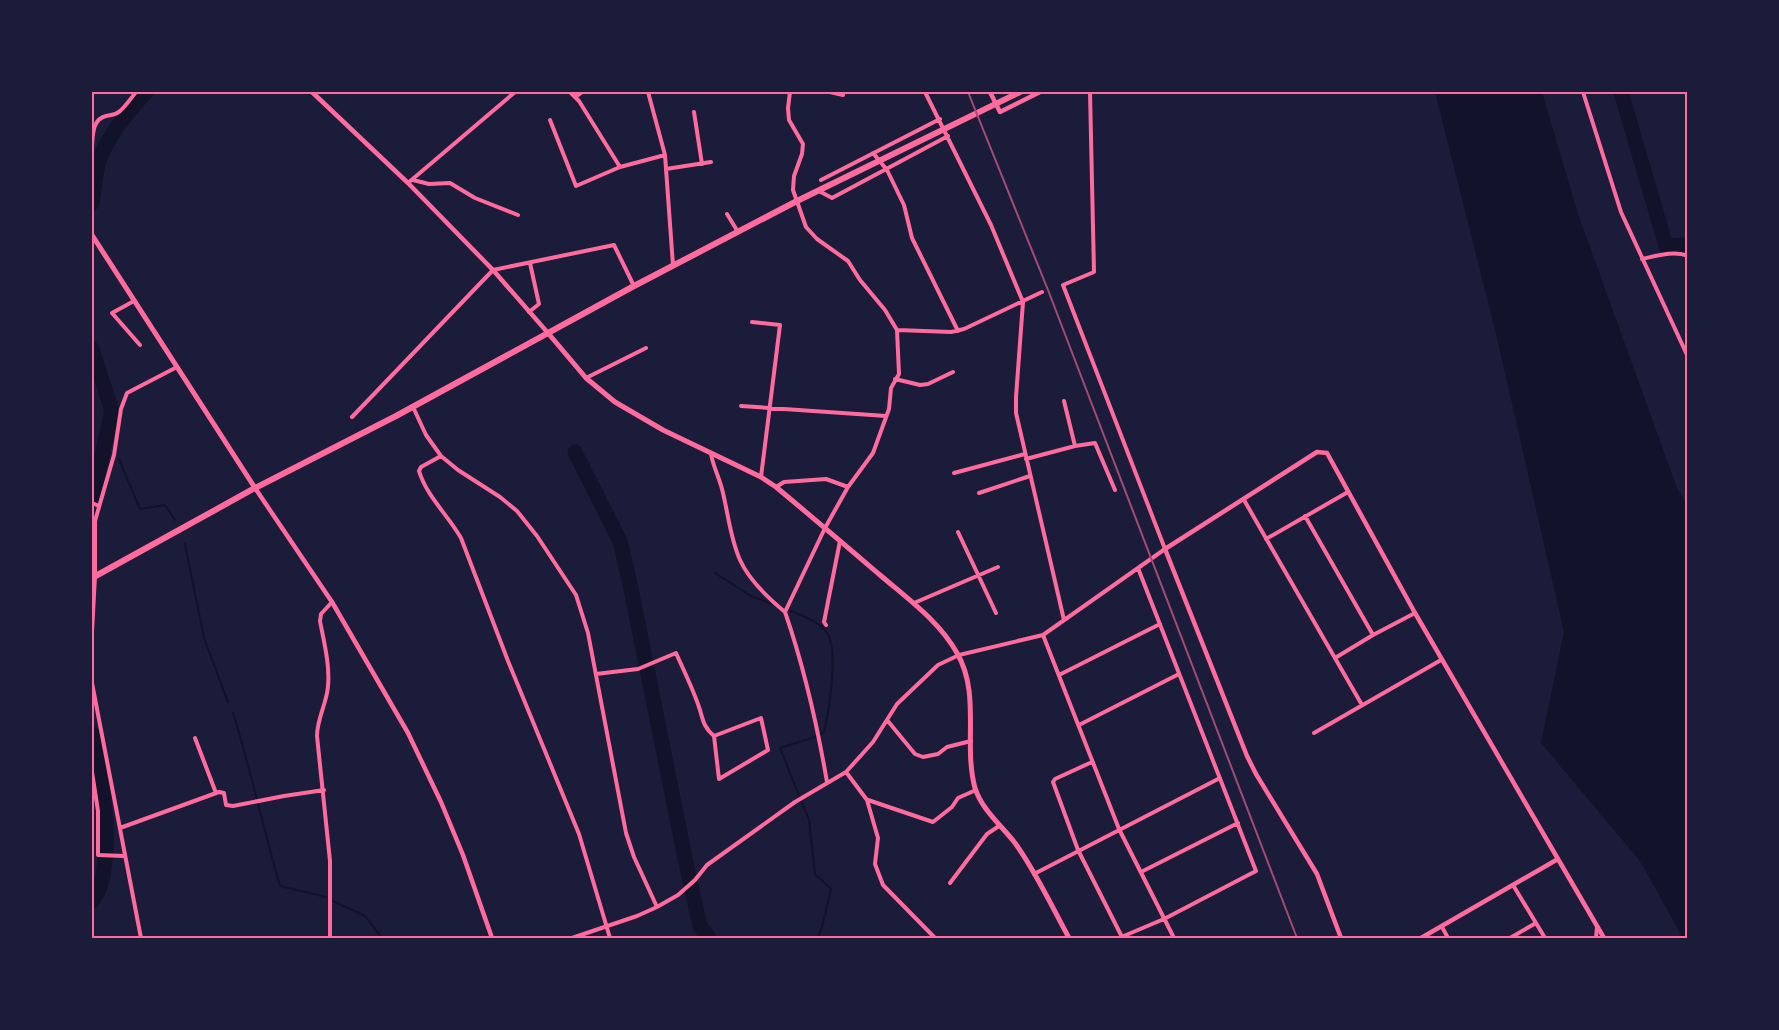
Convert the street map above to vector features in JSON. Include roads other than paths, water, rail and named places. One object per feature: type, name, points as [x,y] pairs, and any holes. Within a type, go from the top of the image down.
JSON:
[{"type":"main road","points":[[93,577],[255,488],[413,407],[634,286],[797,201],[1020,92]]},
{"type":"main road","points":[[92,235],[255,488]]},
{"type":"main road","points":[[548,333],[586,378],[615,402],[663,430],[761,477],[776,487],[913,603],[946,636],[959,655],[970,694],[972,771],[976,790],[999,826],[1015,843],[1069,939]]},
{"type":"street","points":[[92,145],[94,129],[98,121],[103,116],[115,114],[121,110],[136,92]]},
{"type":"street","points":[[312,92],[410,182],[493,270],[548,333]]},
{"type":"street","points":[[410,182],[515,92]]},
{"type":"street","points":[[570,92],[620,166]]},
{"type":"street","points":[[575,98],[582,92]]},
{"type":"street","points":[[648,92],[665,155],[673,266]]},
{"type":"street","points":[[785,612],[825,528],[848,487],[873,453],[889,409],[891,388],[899,374],[897,330],[885,310],[860,280],[848,261],[817,239],[806,227],[793,190],[794,176],[803,144],[789,120],[790,92]]},
{"type":"street","points":[[830,92],[843,95]]},
{"type":"street","points":[[926,92],[991,225],[1023,302],[1016,413],[1064,620]]},
{"type":"street","points":[[991,92],[1000,112],[1040,92]]},
{"type":"street","points":[[1057,286],[1094,272],[1090,92]]},
{"type":"street","points":[[1582,92],[1621,212],[1688,357]]},
{"type":"street","points":[[694,112],[702,164]]},
{"type":"street","points":[[821,180],[940,119]]},
{"type":"street","points":[[550,120],[576,186],[620,166],[665,155]]},
{"type":"street","points":[[819,191],[832,198],[948,136]]},
{"type":"street","points":[[873,153],[887,170],[904,205],[912,238],[958,331]]},
{"type":"street","points":[[666,169],[711,162]]},
{"type":"street","points":[[410,182],[450,183],[475,198],[518,215]]},
{"type":"street","points":[[727,214],[739,232]]},
{"type":"street","points":[[352,417],[493,270],[614,245],[634,286]]},
{"type":"street","points":[[1642,259],[1682,253],[1688,256]]},
{"type":"street","points":[[530,263],[539,304],[530,312]]},
{"type":"street","points":[[1063,285],[1247,756],[1317,874],[1341,939]]},
{"type":"street","points":[[897,330],[958,331],[1042,292]]},
{"type":"street","points":[[134,301],[112,313],[140,345]]},
{"type":"street","points":[[752,322],[780,325],[761,477]]},
{"type":"street","points":[[586,378],[646,348]]},
{"type":"street","points":[[92,632],[95,505],[114,455],[121,409],[128,393],[177,367]]},
{"type":"street","points":[[895,379],[920,385],[928,384],[953,372]]},
{"type":"street","points":[[1064,401],[1075,446]]},
{"type":"street","points":[[741,406],[886,416]]},
{"type":"street","points":[[413,407],[426,435],[441,456],[517,511],[537,536],[576,595],[586,624],[626,833],[657,907]]},
{"type":"street","points":[[954,473],[1095,443],[1115,490]]},
{"type":"street","points":[[572,939],[637,916],[678,895],[707,865],[795,802],[846,772],[873,742],[897,704],[938,665],[959,655],[1043,635],[1165,549],[1317,452],[1327,453],[1414,613],[1604,939]]},
{"type":"street","points":[[711,454],[722,487],[739,559],[747,573],[785,612],[801,660],[819,734],[827,782]]},
{"type":"street","points":[[441,456],[422,467],[419,471],[422,480],[461,538],[508,661],[579,834],[610,939]]},
{"type":"street","points":[[979,493],[1030,476]]},
{"type":"street","points":[[776,487],[784,482],[826,479],[848,487]]},
{"type":"street","points":[[255,488],[332,602],[408,734],[441,802],[463,855],[492,939]]},
{"type":"street","points":[[1266,539],[1348,492]]},
{"type":"street","points":[[1244,500],[1362,705]]},
{"type":"street","points":[[1305,516],[1373,635]]},
{"type":"street","points":[[957,532],[996,613]]},
{"type":"street","points":[[826,625],[824,622],[840,541]]},
{"type":"street","points":[[913,603],[998,567]]},
{"type":"street","points":[[1092,762],[1053,782],[1078,850],[1121,938],[1164,919],[1256,871],[1138,568]]},
{"type":"street","points":[[330,939],[330,861],[317,723],[326,699],[328,684],[320,621],[321,614],[332,602]]},
{"type":"street","points":[[1335,658],[1414,613]]},
{"type":"street","points":[[1059,675],[1160,624]]},
{"type":"street","points":[[1043,635],[1119,829],[1174,939]]},
{"type":"street","points":[[596,674],[638,669],[676,653],[699,707],[702,722],[714,736],[719,779],[768,750],[761,718],[714,736]]},
{"type":"street","points":[[1314,733],[1441,660]]},
{"type":"street","points":[[1079,725],[1179,674]]},
{"type":"street","points":[[92,683],[93,707],[120,828],[141,939]]},
{"type":"street","points":[[887,720],[915,754],[923,757],[938,754],[947,747],[971,741]]},
{"type":"street","points":[[195,738],[216,793]]},
{"type":"street","points":[[92,772],[98,811],[98,855],[125,856]]},
{"type":"street","points":[[846,772],[867,800],[878,838],[874,864],[883,885],[935,939]]},
{"type":"street","points":[[1034,874],[1220,778]]},
{"type":"street","points":[[120,828],[221,792],[224,793],[229,806],[324,790]]},
{"type":"street","points":[[867,800],[933,822],[952,807],[958,798],[976,790]]},
{"type":"street","points":[[1141,872],[1238,823]]},
{"type":"street","points":[[950,883],[987,834],[999,826]]},
{"type":"street","points":[[1421,939],[1558,859]]},
{"type":"street","points":[[1513,885],[1545,939]]},
{"type":"street","points":[[1510,939],[1536,923]]},
{"type":"street","points":[[1442,927],[1448,939]]},
{"type":"street","points":[[1596,939],[1597,927]]},
{"type":"waterway","points":[[92,203],[99,161],[103,151],[119,124],[146,92]]},
{"type":"waterway","points":[[1621,92],[1666,246],[1681,245],[1688,248]]},
{"type":"waterway","points":[[92,349],[111,408],[92,500]]},
{"type":"waterway","points":[[105,440],[110,448]]},
{"type":"waterway","points":[[575,452],[620,541],[700,926],[709,938]]},
{"type":"waterway","points":[[119,459],[140,509],[165,505],[175,520]]},
{"type":"waterway","points":[[185,544],[204,638],[228,702]]},
{"type":"waterway","points":[[715,573],[751,596],[775,605]]},
{"type":"waterway","points":[[786,609],[819,625],[831,641],[833,666],[824,732],[780,748],[809,820],[815,874],[831,889],[818,938]]},
{"type":"waterway","points":[[233,713],[280,886],[326,897]]},
{"type":"waterway","points":[[92,734],[106,819],[103,876],[92,901]]},
{"type":"waterway","points":[[333,901],[365,916],[382,938]]},
{"type":"railway","points":[[968,92],[1048,290],[1297,938]]}]
